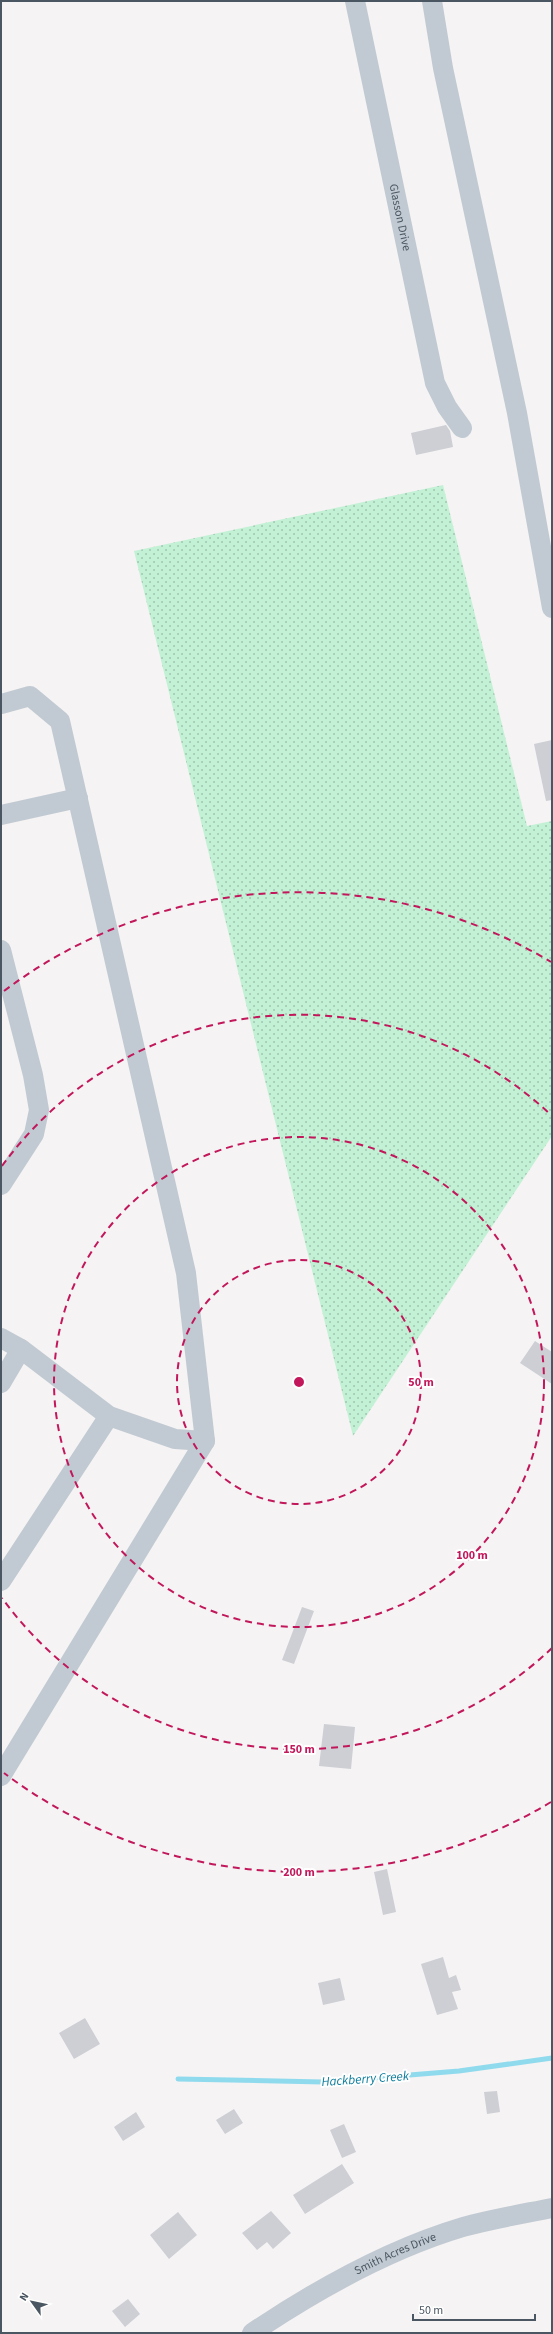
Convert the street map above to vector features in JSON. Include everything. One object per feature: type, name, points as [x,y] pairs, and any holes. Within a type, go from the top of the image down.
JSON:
[{"type":"street","name":"Glasson Drive","points":[[355,1],[435,383],[447,407],[462,428]]},
{"type":"street","points":[[432,1],[444,76],[517,413],[552,608]]},
{"type":"street","points":[[1,704],[30,696],[60,721],[186,1273],[205,1440],[1,1776]]},
{"type":"street","points":[[1,815],[78,798]]},
{"type":"street","points":[[1,950],[34,1075],[39,1110],[34,1134],[1,1185]]},
{"type":"street","points":[[1,1338],[21,1350],[109,1416],[175,1439],[205,1440]]},
{"type":"street","points":[[1,1383],[21,1350]]},
{"type":"street","points":[[1,1581],[109,1416]]},
{"type":"street","name":"Smith Acres Drive","points":[[252,2333],[329,2287],[416,2244],[463,2227],[552,2208]]},
{"type":"green space","points":[[443,485],[527,826],[552,821],[552,1136],[353,1436],[134,551]]},
{"type":"building","points":[[446,425],[450,431],[453,447],[416,455],[411,433]]},
{"type":"building","points":[[552,740],[552,800],[546,801],[534,744]]},
{"type":"building","points":[[535,1341],[552,1352],[552,1384],[520,1363]]},
{"type":"building","points":[[302,1607],[314,1611],[294,1664],[282,1660]]},
{"type":"building","points":[[324,1724],[355,1727],[351,1769],[319,1766]]},
{"type":"building","points":[[387,1869],[396,1912],[383,1915],[374,1872]]},
{"type":"building","points":[[443,1957],[449,1978],[456,1975],[461,1990],[452,1992],[458,2009],[437,2015],[421,1964]]},
{"type":"building","points":[[340,1978],[345,2000],[323,2005],[318,1983]]},
{"type":"building","points":[[85,2018],[100,2044],[74,2059],[59,2033]]},
{"type":"building","points":[[497,2091],[500,2112],[487,2114],[484,2092]]},
{"type":"building","points":[[234,2109],[243,2123],[225,2134],[216,2120]]},
{"type":"building","points":[[136,2112],[145,2127],[123,2141],[114,2127]]},
{"type":"building","points":[[344,2124],[356,2152],[342,2158],[330,2130]]},
{"type":"building","points":[[342,2164],[354,2183],[305,2214],[293,2195]]},
{"type":"building","points":[[271,2211],[291,2233],[273,2249],[267,2242],[257,2250],[242,2233]]},
{"type":"building","points":[[178,2212],[197,2235],[169,2259],[150,2235]]},
{"type":"building","points":[[128,2299],[140,2314],[125,2327],[112,2311]]},
{"type":"waterway","name":"Hackberry Creek","points":[[178,2079],[323,2082],[459,2071],[552,2058]]}]
